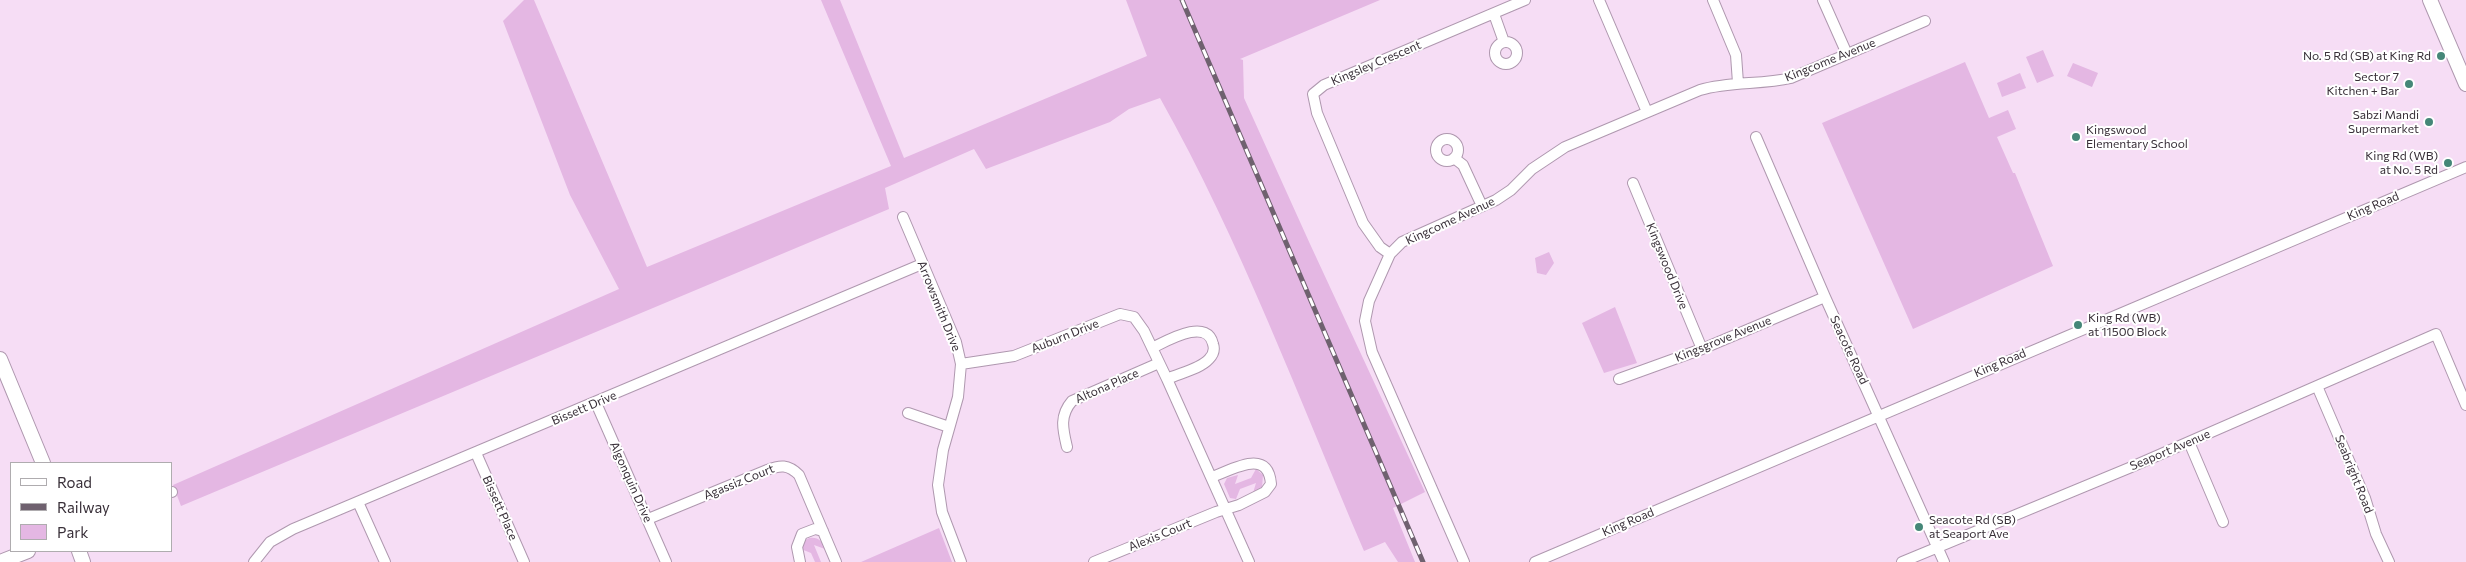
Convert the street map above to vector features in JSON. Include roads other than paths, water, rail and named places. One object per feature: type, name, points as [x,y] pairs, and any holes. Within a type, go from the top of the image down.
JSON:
[{"type":"main road","points":[[2430,0],[2466,84]]},
{"type":"main road","points":[[0,359],[43,462]]},
{"type":"main road","points":[[0,562],[25,552]]},
{"type":"street","name":"Kingsley Crescent","points":[[1390,254],[1375,241],[1364,222],[1317,113],[1313,94],[1324,85],[1525,0]]},
{"type":"street","points":[[1599,0],[1647,112]]},
{"type":"street","points":[[1713,0],[1736,55],[1738,83]]},
{"type":"street","points":[[1823,0],[1846,54]]},
{"type":"street","points":[[1494,14],[1504,42]]},
{"type":"street","name":"Kingcome Avenue","points":[[1464,562],[1366,335],[1365,320],[1369,301],[1390,254],[1402,242],[1419,233],[1482,206],[1511,190],[1532,169],[1565,147],[1716,85],[1770,83],[1791,78],[1925,21]]},
{"type":"street","name":"Seacote Road","points":[[1756,137],[1824,297],[1944,562]]},
{"type":"street","points":[[1454,158],[1463,165],[1482,206]]},
{"type":"street","name":"King Road","points":[[1535,562],[2466,166]]},
{"type":"street","name":"Kingswood Drive","points":[[1633,183],[1702,349]]},
{"type":"street","name":"Arrowsmith Drive","points":[[903,217],[956,342],[961,364],[958,397],[939,470],[939,498],[962,562]]},
{"type":"street","name":"Bissett Drive","points":[[254,562],[262,550],[278,536],[922,264]]},
{"type":"street","name":"Kingsgrove Avenue","points":[[1619,379],[1702,349],[1824,297]]},
{"type":"street","name":"Auburn Drive","points":[[961,364],[1014,356],[1120,314],[1130,315],[1139,322],[1167,379],[1249,562]]},
{"type":"street","points":[[1152,348],[1194,331],[1204,333],[1211,339],[1214,350],[1210,359],[1167,379]]},
{"type":"street","name":"Seaport Avenue","points":[[1902,562],[2189,442],[2436,334],[2466,405]]},
{"type":"street","name":"Altona Place","points":[[1067,447],[1062,425],[1064,413],[1072,401],[1159,363]]},
{"type":"street","name":"Seabright Road","points":[[2317,386],[2365,498],[2376,534],[2389,562]]},
{"type":"street","name":"Algonquin Drive","points":[[596,403],[666,562]]},
{"type":"street","points":[[908,413],[949,427]]},
{"type":"street","points":[[2189,442],[2224,522]]},
{"type":"street","name":"Bissett Place","points":[[476,453],[524,562]]},
{"type":"street","points":[[1212,478],[1249,463],[1261,464],[1269,474],[1271,484],[1265,492],[1226,509]]},
{"type":"street","name":"Agassiz Court","points":[[648,519],[782,465],[789,466],[799,475],[836,562]]},
{"type":"street","points":[[358,502],[385,562]]},
{"type":"street","name":"Alexis Court","points":[[1094,562],[1226,509]]},
{"type":"street","points":[[800,562],[798,547],[802,534],[815,529],[823,531]]},
{"type":"railway","points":[[1182,0],[1423,562]]},
{"type":"place","name":"No. 5 Rd (SB) at King Rd","points":[[2441,56]]},
{"type":"place","name":"Sector 7 Kitchen + Bar","points":[[2409,84]]},
{"type":"place","name":"Sabzi Mandi Supermarket","points":[[2429,122]]},
{"type":"place","name":"Kingswood Elementary School","points":[[2076,137]]},
{"type":"place","name":"King Rd (WB) at No. 5 Rd","points":[[2448,163]]},
{"type":"place","name":"King Rd (WB) at 11500 Block","points":[[2078,325]]},
{"type":"place","name":"Seacote Rd (SB) at Seaport Ave","points":[[1919,527]]}]
